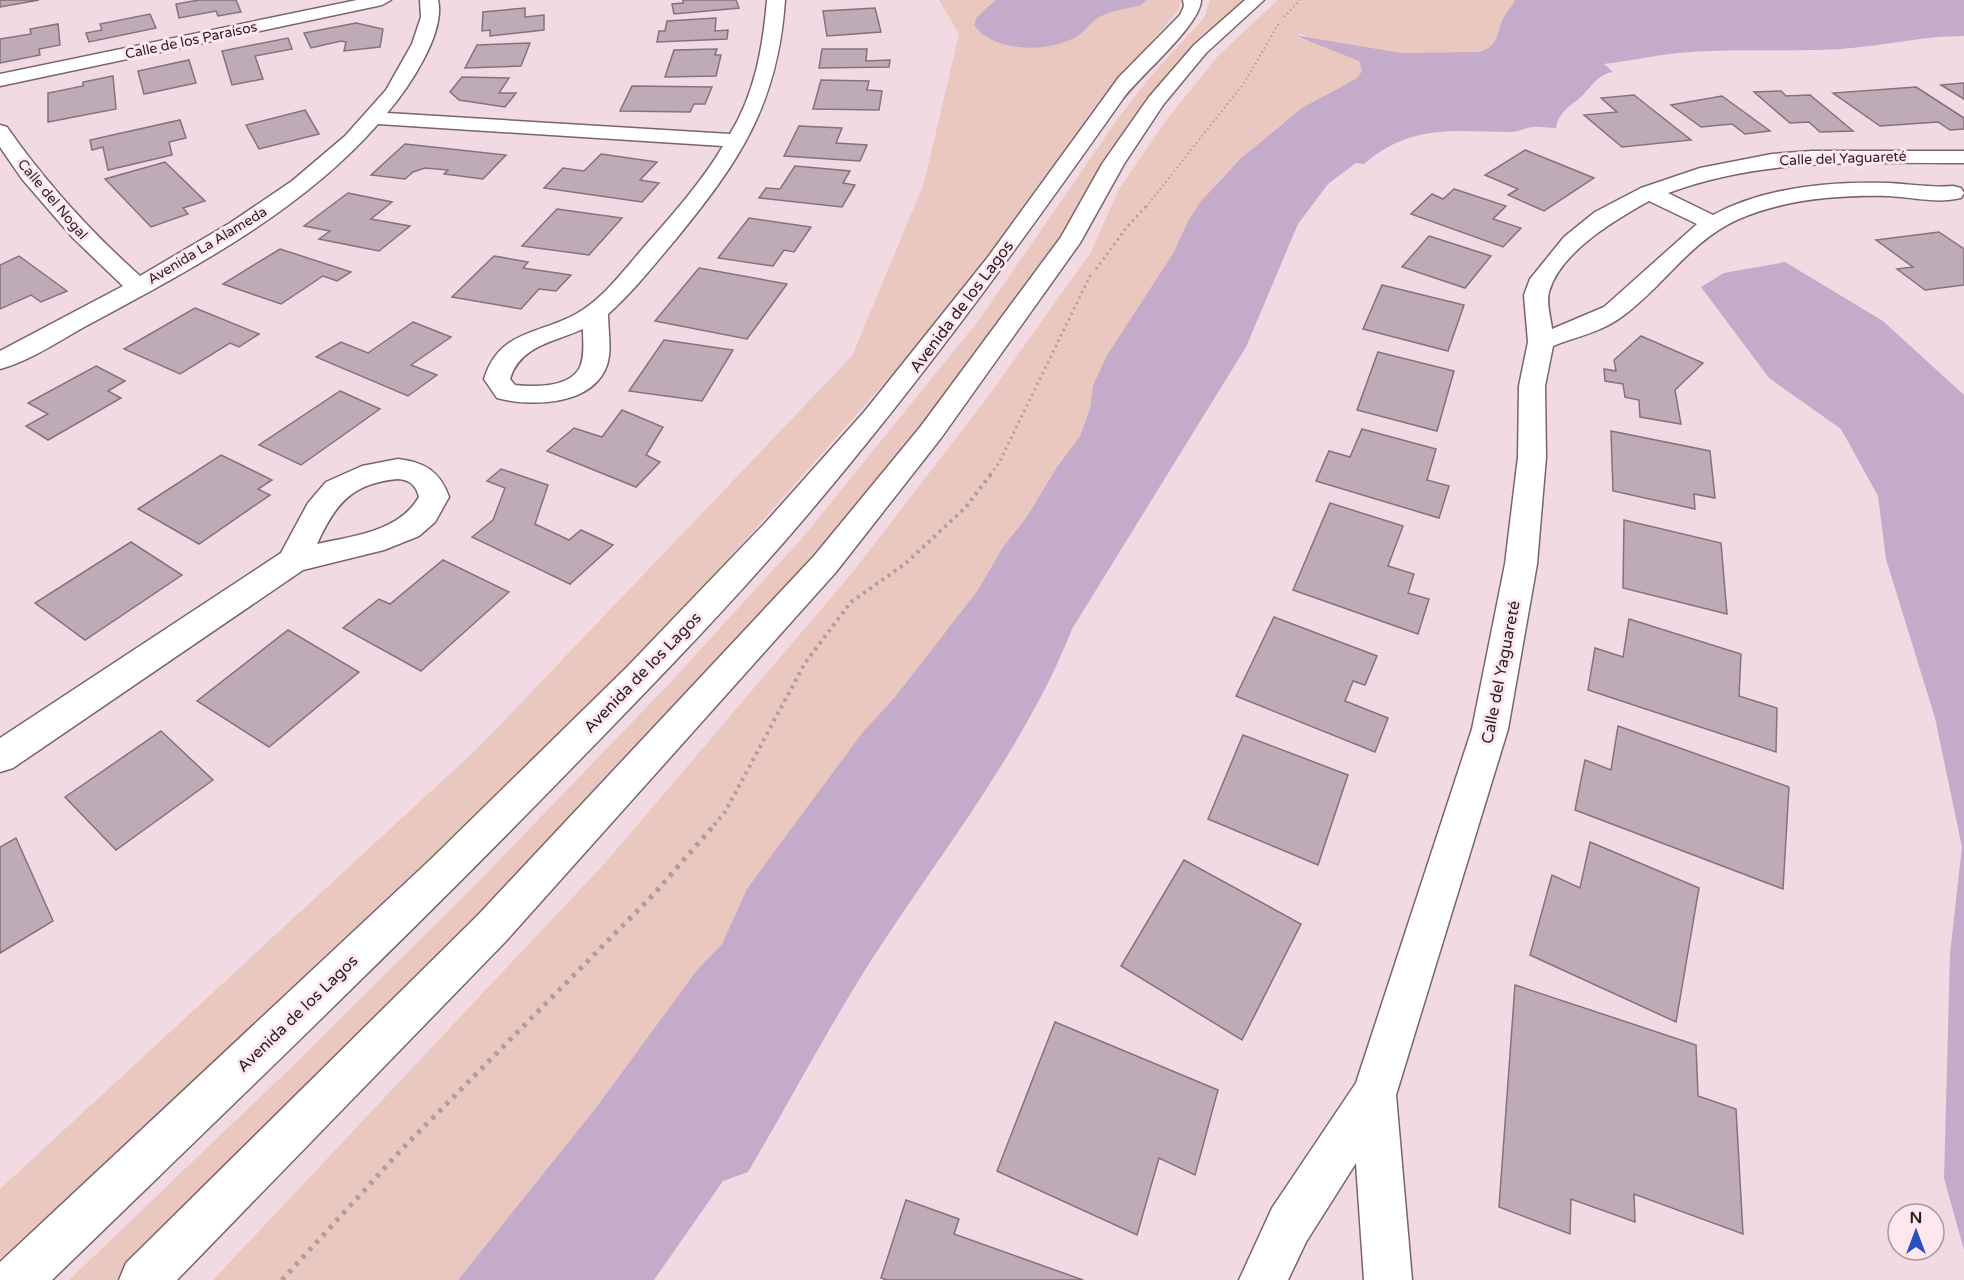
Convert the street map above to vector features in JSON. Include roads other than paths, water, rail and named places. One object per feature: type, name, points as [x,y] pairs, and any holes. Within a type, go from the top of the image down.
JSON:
[{"type":"street","name":"Calle de los Paraísos","points":[[0,80],[382,0]]},
{"type":"street","name":"Avenida La Alameda","points":[[0,361],[216,243],[269,207],[332,158],[375,118],[403,82],[419,50],[431,16],[429,0]]},
{"type":"street","points":[[596,313],[706,189],[737,141],[758,102],[769,69],[775,28],[776,0]]},
{"type":"street","name":"Avenida de los Lagos","points":[[17,1280],[445,872],[639,677],[777,530],[882,409],[996,262],[1126,81],[1188,16],[1193,6],[1192,0]]},
{"type":"street","points":[[143,1280],[492,928],[825,564],[930,432],[1072,238],[1113,164],[1156,100],[1200,49],[1255,0]]},
{"type":"street","points":[[375,118],[737,141]]},
{"type":"street","name":"Calle del Nogal","points":[[0,131],[38,186],[78,234],[138,287]]},
{"type":"street","points":[[1864,155],[1869,166],[1890,190]]},
{"type":"street","name":"Calle del Yaguareté","points":[[1263,1280],[1289,1225],[1374,1095],[1491,729],[1521,564],[1532,457],[1532,386],[1541,342],[1536,295],[1542,279],[1572,242],[1603,217],[1649,193],[1700,174],[1741,165],[1812,157],[1864,155],[1921,156],[1961,178]]},
{"type":"street","name":"Calle del Yaguareté","points":[[1541,342],[1612,313],[1677,250],[1713,223],[1750,208],[1786,199],[1890,190],[1917,194],[1961,178]]},
{"type":"street","points":[[1649,193],[1713,223]]},
{"type":"street","points":[[0,757],[293,561]]},
{"type":"street","name":"Calle del Yaguareté","points":[[1374,1095],[1389,1280]]}]
